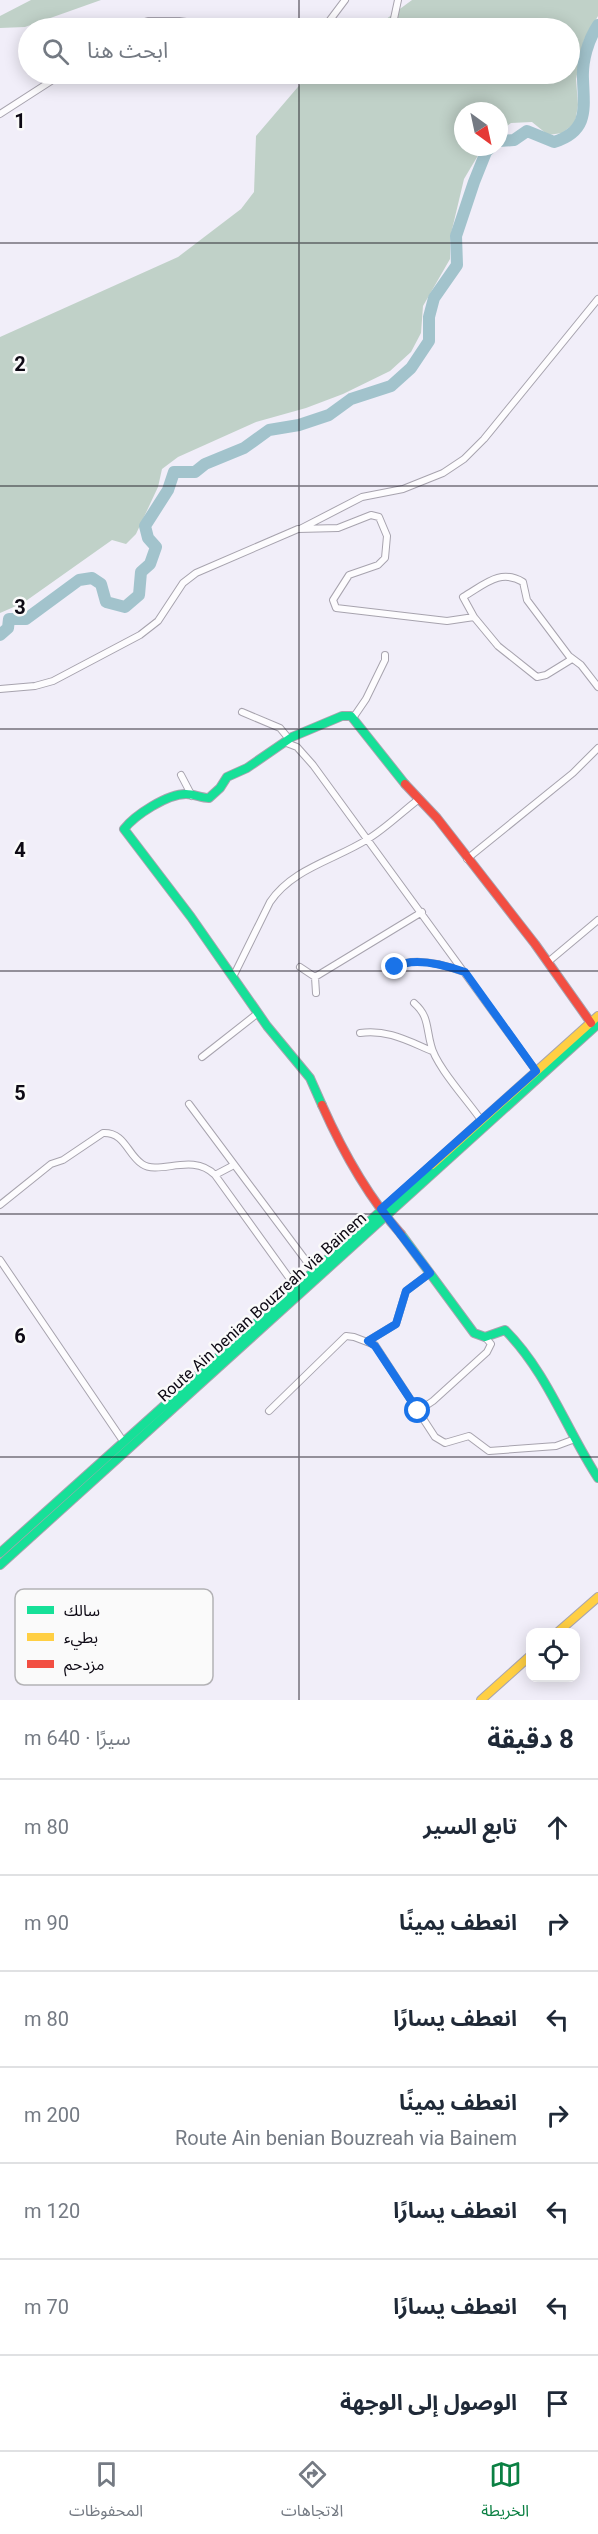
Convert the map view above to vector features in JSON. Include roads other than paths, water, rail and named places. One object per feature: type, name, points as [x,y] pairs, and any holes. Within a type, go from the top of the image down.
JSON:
[{"type":"main road","points":[[594,1023],[437,818],[353,718],[342,716],[287,741],[247,768],[227,777],[223,788],[211,797],[203,800],[184,794],[165,799],[124,829],[191,917],[258,1013],[310,1078],[335,1134],[383,1213],[401,1233],[474,1333],[485,1337],[502,1330],[509,1333],[546,1384],[598,1478]]},
{"type":"main road","name":"Route Ain benian Bouzreah via Bainem","points":[[0,1565],[383,1213],[594,1023],[598,1016]]},
{"type":"main road","name":"Route Ain benian Bouzreah via Bainem","points":[[0,1554],[295,1286],[383,1213],[481,1120],[594,1023]]},
{"type":"main road","points":[[563,1628],[598,1597]]},
{"type":"main road","points":[[481,1700],[526,1660]]},
{"type":"street","points":[[332,18],[345,0]]},
{"type":"street","points":[[394,18],[398,0]]},
{"type":"street","points":[[0,114],[46,84]]},
{"type":"street","points":[[0,689],[35,686],[60,678],[151,628],[190,576],[298,529],[362,497],[410,487],[443,472],[464,459],[484,439],[598,299]]},
{"type":"street","points":[[298,529],[338,528],[371,515],[379,517],[382,521],[387,536],[385,558],[378,565],[349,575],[333,600],[336,608],[348,611],[395,613],[443,621],[474,617]]},
{"type":"street","points":[[572,659],[543,677],[532,676],[498,646],[474,617],[463,597],[499,577],[512,575],[523,582],[527,600],[572,659],[581,665],[598,687]]},
{"type":"street","points":[[353,718],[366,699],[385,660],[385,655]]},
{"type":"street","points":[[242,712],[280,728],[287,741],[297,747],[308,759],[536,1071]]},
{"type":"street","points":[[467,859],[573,773],[598,748]]},
{"type":"street","points":[[181,775],[192,797]]},
{"type":"street","points":[[233,977],[270,902],[278,892],[321,862],[368,839],[419,799]]},
{"type":"street","points":[[315,977],[422,912]]},
{"type":"street","points":[[548,962],[598,920]]},
{"type":"street","points":[[395,967],[403,962],[412,962],[448,966],[465,972]]},
{"type":"street","points":[[300,967],[315,977]]},
{"type":"street","points":[[315,977],[316,993]]},
{"type":"street","points":[[414,1003],[426,1017],[433,1051],[481,1120]]},
{"type":"street","points":[[202,1057],[258,1013]]},
{"type":"street","points":[[360,1033],[376,1030],[385,1032],[433,1051]]},
{"type":"street","points":[[189,1104],[313,1270]]},
{"type":"street","points":[[0,1205],[51,1164],[63,1160],[103,1133],[113,1134],[144,1166],[204,1166],[215,1175],[295,1286]]},
{"type":"street","points":[[215,1175],[234,1165]]},
{"type":"street","points":[[0,1260],[123,1441]]},
{"type":"street","points":[[368,1341],[396,1324],[406,1291],[430,1273]]},
{"type":"street","points":[[269,1411],[310,1374],[346,1336],[368,1341],[375,1346],[435,1437],[445,1443],[470,1436],[489,1451],[556,1446],[575,1439]]},
{"type":"street","points":[[418,1411],[433,1401],[487,1352],[491,1344],[485,1337]]},
{"type":"waterway","points":[[508,140],[514,140],[527,131],[554,142],[573,132],[579,125],[584,100],[583,72],[586,51],[598,25]]},
{"type":"waterway","points":[[0,635],[8,628],[9,619],[26,619],[79,580],[92,578],[101,584],[106,602],[125,607],[139,595],[141,572],[150,564],[156,547],[148,538],[145,526],[168,490],[174,472],[195,472],[205,464],[244,448],[269,430],[299,425],[329,415],[351,399],[391,386],[411,368],[429,341],[429,317],[434,298],[457,265],[456,236],[484,156]]}]
